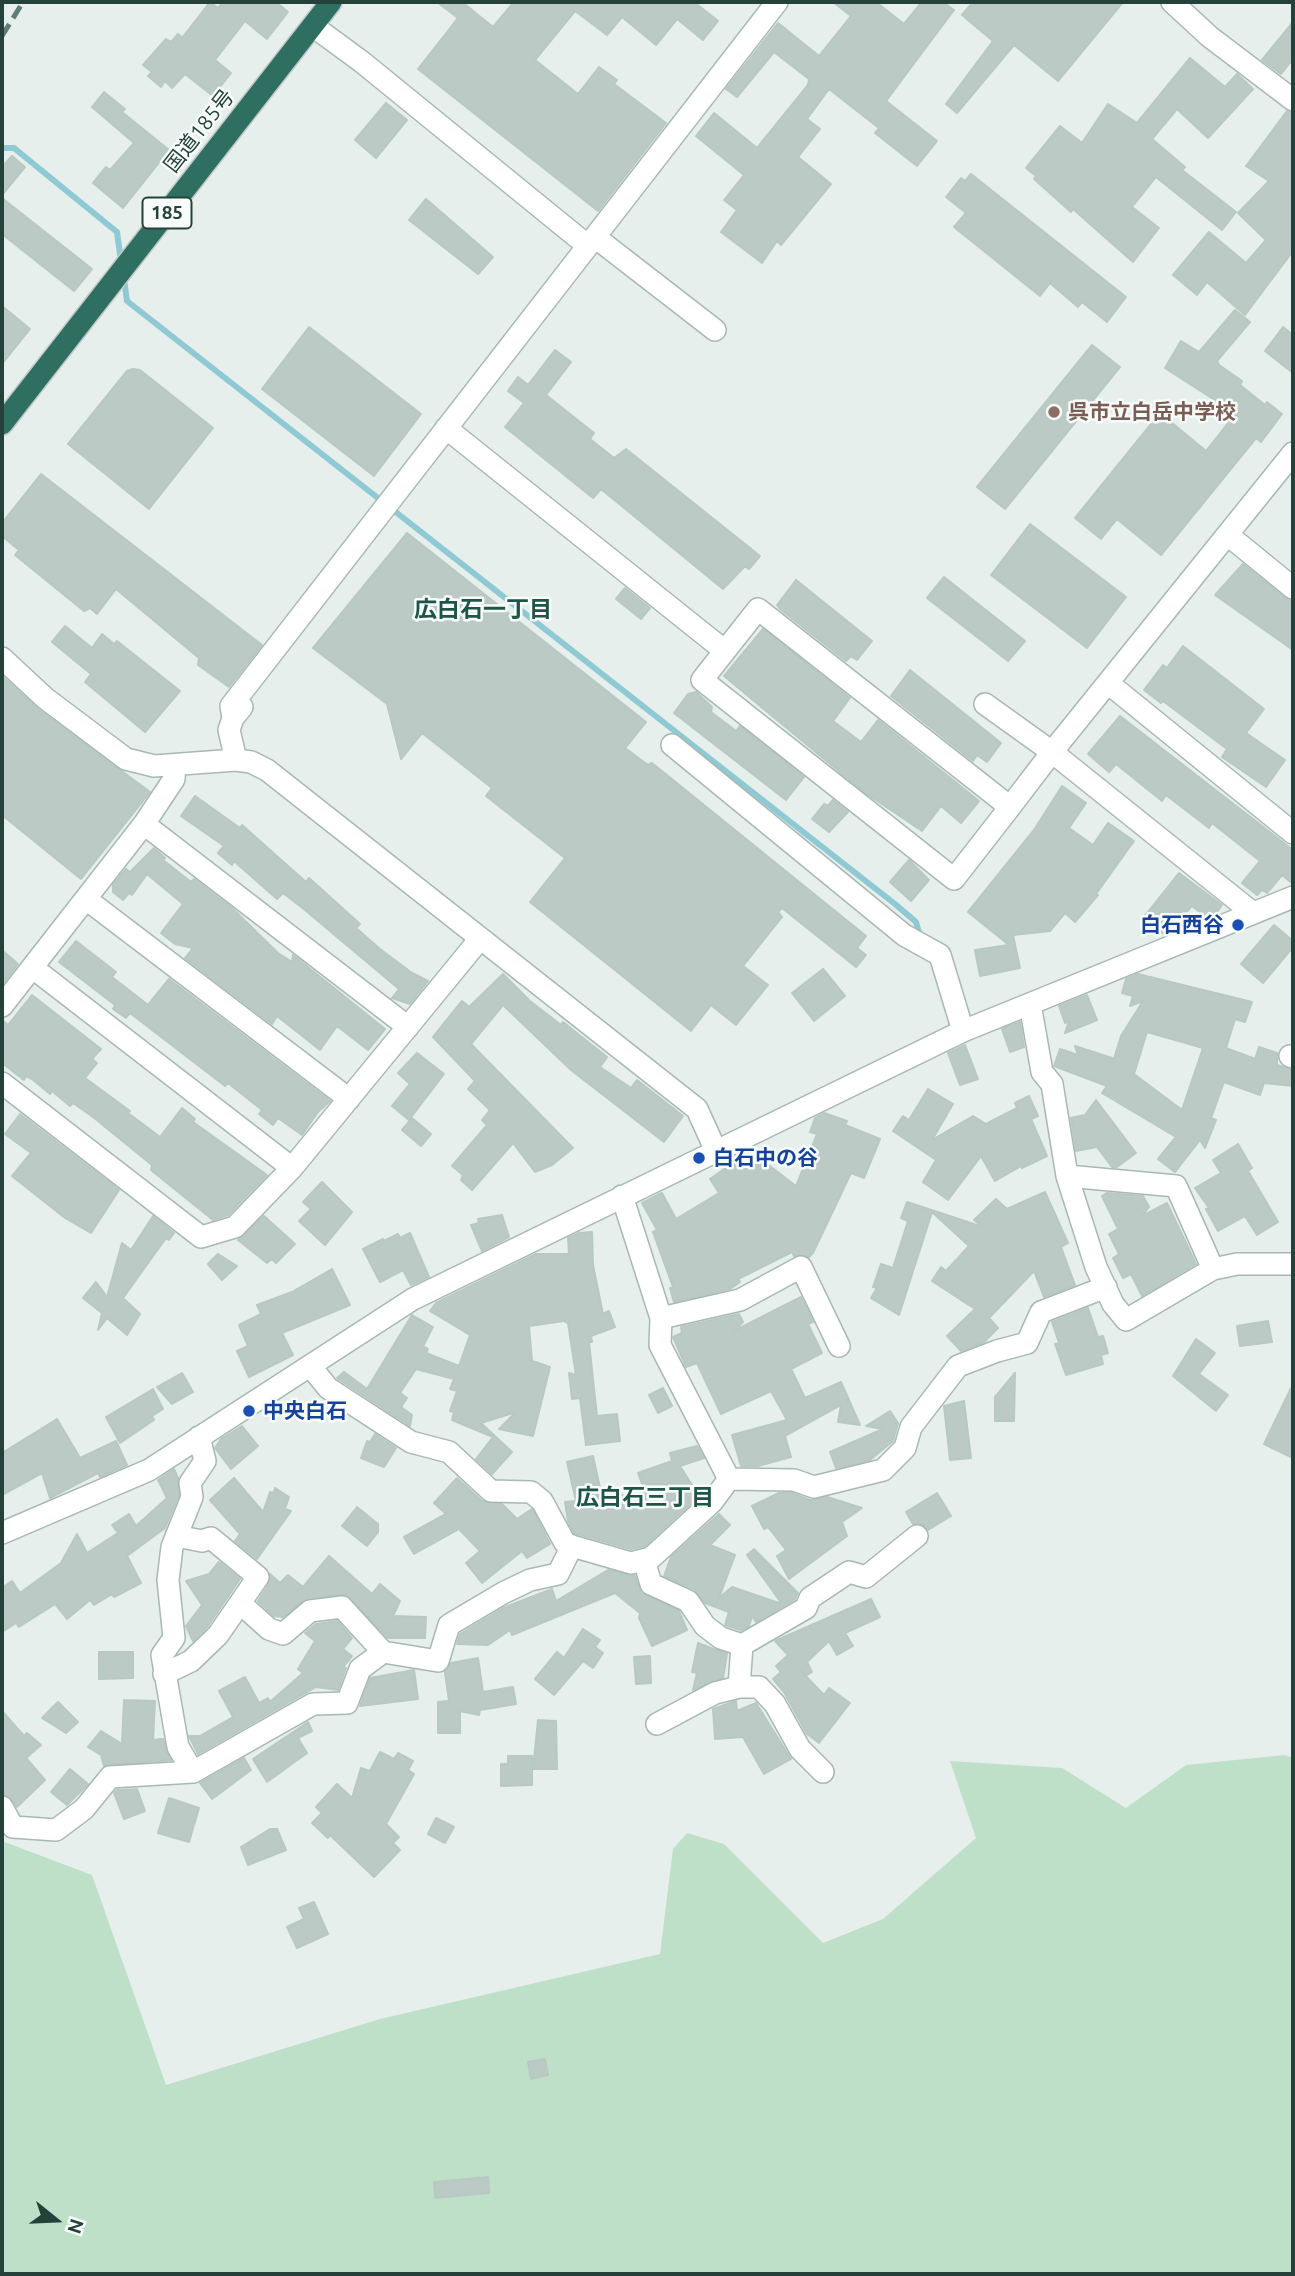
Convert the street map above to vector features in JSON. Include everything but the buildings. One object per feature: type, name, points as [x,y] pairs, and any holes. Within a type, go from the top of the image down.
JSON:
[{"type":"highway","name":"国道185号","points":[[2,424],[331,2]]},
{"type":"street","points":[[236,760],[229,730],[233,718],[393,508],[446,428],[777,2]]},
{"type":"street","points":[[1172,2],[1210,37],[1293,100]]},
{"type":"street","points":[[313,26],[591,242],[715,330]]},
{"type":"street","points":[[446,428],[725,651]]},
{"type":"street","points":[[1010,807],[758,609],[702,680],[954,879],[1010,807],[1052,752],[1228,535],[1290,464]]},
{"type":"street","points":[[393,508],[419,485]]},
{"type":"street","points":[[1228,535],[1293,588]]},
{"type":"street","points":[[2,657],[45,698],[126,760],[154,766],[236,760],[251,762],[267,770],[479,940],[697,1109],[716,1151]]},
{"type":"street","points":[[1108,684],[1293,833]]},
{"type":"street","points":[[985,704],[1052,752],[1253,913]]},
{"type":"street","points":[[673,745],[904,935],[940,955],[963,1031]]},
{"type":"street","points":[[2,1006],[144,824],[174,779],[175,765]]},
{"type":"street","points":[[144,824],[408,1027]]},
{"type":"street","points":[[2,1534],[149,1470],[413,1299],[963,1031],[1293,897]]},
{"type":"street","points":[[86,899],[349,1099]]},
{"type":"street","points":[[2,1083],[201,1237],[235,1227],[292,1168],[479,940]]},
{"type":"street","points":[[33,968],[292,1168]]},
{"type":"street","points":[[1030,1004],[1042,1072],[1052,1084],[1067,1176],[1106,1287],[1126,1320],[1213,1269],[1237,1264],[1293,1264]]},
{"type":"street","points":[[1067,1176],[1176,1186],[1213,1269]]},
{"type":"street","points":[[622,1196],[661,1318],[660,1345],[729,1479]]},
{"type":"street","points":[[661,1318],[740,1300],[801,1267],[839,1346]]},
{"type":"street","points":[[729,1479],[794,1480],[814,1487],[883,1470],[905,1448],[911,1427],[958,1366],[996,1351],[1027,1343],[1041,1312],[1106,1287]]},
{"type":"street","points":[[311,1367],[328,1388],[411,1441],[449,1452],[491,1490],[531,1492],[542,1501],[565,1543],[631,1563],[651,1558],[712,1502],[729,1479]]},
{"type":"street","points":[[193,1772],[178,1747],[162,1655],[174,1638],[169,1580],[176,1536],[192,1497],[190,1483],[205,1461],[199,1437]]},
{"type":"street","points":[[164,1674],[191,1661],[218,1635],[258,1577],[211,1538],[202,1541],[176,1536]]},
{"type":"street","points":[[643,1560],[651,1584],[688,1601],[705,1626],[721,1638],[742,1645],[806,1608],[810,1598],[849,1572],[866,1577],[917,1536]]},
{"type":"street","points":[[240,1603],[269,1629],[283,1634],[310,1611],[342,1607],[383,1652],[438,1661],[449,1625],[512,1588],[530,1580],[558,1574],[572,1546]]},
{"type":"street","points":[[739,1687],[742,1645]]},
{"type":"street","points":[[2,1807],[13,1827],[56,1830],[84,1809],[110,1777],[193,1772],[313,1704],[347,1703],[360,1669],[383,1652]]},
{"type":"street","points":[[657,1724],[715,1693],[739,1687],[759,1687],[775,1704],[800,1749],[823,1772]]},
{"type":"green space","points":[[1285,1755],[1293,1758],[1293,2274],[2,2274],[2,1841],[92,1875],[166,2085],[380,2019],[660,1954],[673,1849],[687,1833],[724,1844],[823,1943],[883,1919],[976,1838],[950,1761],[1062,1768],[1126,1808],[1186,1765]]},
{"type":"waterway","points":[[2,148],[14,148],[117,232],[121,261]]},
{"type":"waterway","points":[[124,279],[127,301],[895,904],[916,922],[919,933]]},
{"type":"railway","points":[[2,36],[23,2]]},
{"type":"place","name":"呉市立白岳中学校","points":[[1054,412]]},
{"type":"place","name":"白石西谷","points":[[1238,925]]},
{"type":"place","name":"白石中の谷","points":[[699,1158]]},
{"type":"place","name":"中央白石","points":[[249,1411]]},
{"type":"district","name":"広白石一丁目","points":[[483,609]]},
{"type":"district","name":"広白石三丁目","points":[[645,1497]]}]
